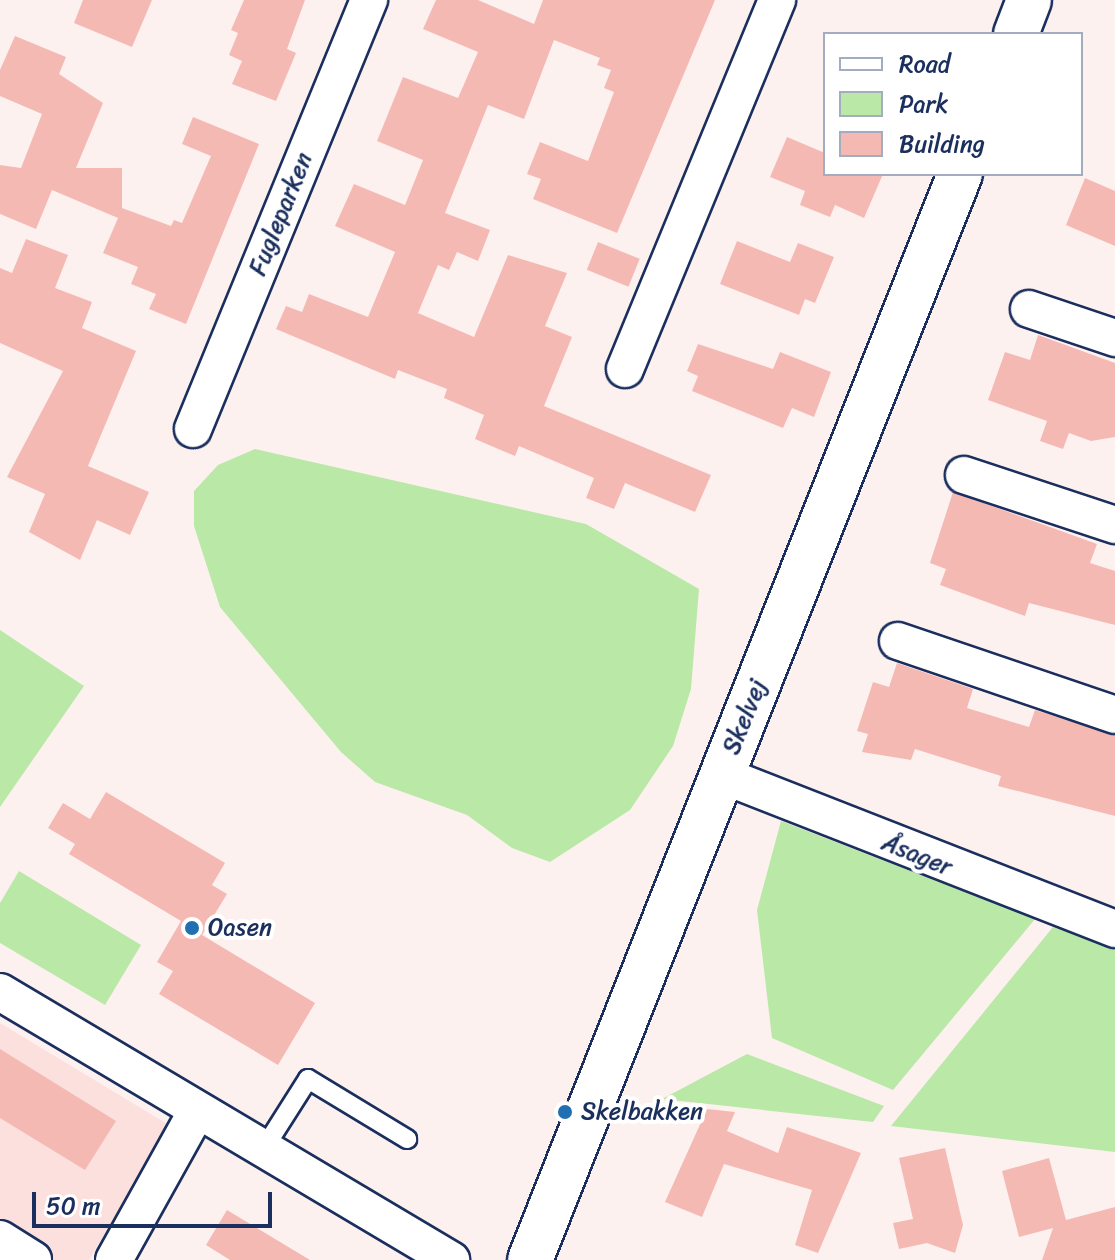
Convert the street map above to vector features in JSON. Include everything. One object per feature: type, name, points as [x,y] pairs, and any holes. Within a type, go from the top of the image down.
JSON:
[{"type":"street","name":"Fugleparken","points":[[193,429],[369,0]]},
{"type":"street","points":[[625,369],[777,0]]},
{"type":"street","points":[[1017,32],[1029,0]]},
{"type":"street","name":"Skelvej","points":[[530,1260],[959,176]]},
{"type":"street","points":[[1029,309],[1115,338]]},
{"type":"street","points":[[964,475],[1115,525]]},
{"type":"street","points":[[898,641],[1115,715]]},
{"type":"street","name":"Åsager","points":[[722,775],[1115,929]]},
{"type":"street","points":[[0,992],[451,1260]]},
{"type":"street","points":[[114,1260],[197,1111]]},
{"type":"street","points":[[0,1239],[33,1260]]},
{"type":"lane","points":[[263,1150],[308,1079],[407,1139]]},
{"type":"shaded area","points":[[0,1023],[169,1125],[89,1260],[0,1260]]},
{"type":"green space","points":[[255,449],[586,524],[699,589],[691,689],[673,746],[630,810],[550,862],[512,848],[467,815],[375,782],[341,752],[220,607],[194,526],[194,491],[218,465]]},
{"type":"green space","points":[[0,630],[84,686],[0,807]]},
{"type":"green space","points":[[781,821],[1035,919],[893,1090],[772,1038],[757,910]]},
{"type":"green space","points":[[19,871],[141,945],[105,1005],[0,943],[0,903]]},
{"type":"green space","points":[[1053,927],[1115,947],[1115,1152],[891,1126]]},
{"type":"green space","points":[[747,1054],[884,1106],[873,1122],[662,1099]]},
{"type":"building","points":[[83,0],[152,0],[132,47],[74,23]]},
{"type":"building","points":[[244,0],[305,0],[287,49],[296,53],[276,101],[232,84],[242,61],[229,55],[238,33],[231,30]]},
{"type":"building","points":[[436,0],[478,0],[534,24],[543,0],[715,0],[617,233],[533,199],[541,179],[527,174],[540,142],[588,161],[614,92],[604,88],[611,70],[597,65],[600,58],[554,40],[524,119],[488,105],[445,213],[490,230],[478,261],[457,252],[449,270],[438,265],[418,313],[474,337],[508,255],[567,273],[545,326],[572,337],[544,406],[711,475],[695,512],[625,483],[614,509],[586,498],[594,478],[519,446],[515,456],[475,439],[484,415],[444,398],[447,389],[398,370],[395,379],[276,329],[286,306],[302,312],[309,294],[368,317],[395,252],[335,226],[354,184],[405,205],[423,160],[377,141],[403,77],[458,98],[478,52],[423,29]]},
{"type":"building","points":[[15,36],[66,57],[59,74],[103,103],[76,168],[122,168],[122,208],[171,226],[174,220],[182,223],[211,156],[182,144],[193,117],[259,144],[186,324],[149,309],[156,294],[131,284],[138,267],[103,253],[118,218],[52,190],[36,229],[0,214],[0,165],[21,168],[42,114],[0,96],[0,70]]},
{"type":"building","points":[[787,137],[823,152],[823,176],[882,176],[864,218],[835,205],[830,217],[800,205],[805,191],[770,177]]},
{"type":"building","points":[[1085,178],[1115,191],[1115,246],[1066,225]]},
{"type":"building","points":[[26,239],[68,255],[55,288],[92,302],[82,328],[136,351],[88,466],[149,492],[130,535],[97,520],[80,560],[29,532],[45,494],[7,477],[63,371],[0,343],[0,268],[12,273]]},
{"type":"building","points":[[737,241],[790,262],[798,243],[834,257],[815,303],[805,299],[799,315],[720,284]]},
{"type":"building","points":[[598,242],[640,259],[628,287],[587,270]]},
{"type":"building","points":[[1038,335],[1115,363],[1115,437],[1091,441],[1069,433],[1063,449],[1040,441],[1047,421],[988,400],[1005,352],[1030,360]]},
{"type":"building","points":[[698,344],[773,369],[780,352],[831,372],[814,417],[792,408],[783,428],[692,391],[698,376],[687,371]]},
{"type":"building","points":[[953,492],[1097,544],[1090,563],[1115,571],[1115,625],[1029,603],[1025,616],[940,585],[946,569],[930,563]]},
{"type":"building","points":[[897,663],[973,689],[967,708],[1029,727],[1035,710],[1115,735],[1115,816],[998,786],[1001,776],[915,749],[911,760],[862,752],[868,734],[857,731],[873,682],[889,687]]},
{"type":"building","name":"Oasen","points":[[106,792],[225,863],[212,885],[227,894],[202,935],[315,1003],[278,1065],[159,994],[173,971],[157,962],[181,921],[69,854],[75,844],[48,828],[63,803],[90,819]]},
{"type":"building","points":[[0,1049],[116,1121],[85,1170],[0,1118]]},
{"type":"building","points":[[707,1109],[735,1112],[727,1131],[778,1153],[787,1127],[861,1153],[818,1253],[795,1245],[812,1190],[724,1164],[702,1217],[665,1202]]},
{"type":"building","points":[[945,1148],[963,1225],[955,1253],[927,1243],[899,1249],[893,1223],[913,1219],[899,1158]]},
{"type":"building","points":[[1049,1158],[1066,1220],[1115,1207],[1115,1260],[1042,1260],[1053,1228],[1019,1237],[1002,1171]]},
{"type":"building","points":[[227,1210],[310,1260],[230,1260],[206,1245]]},
{"type":"place","name":"Oasen","points":[[192,928]]},
{"type":"place","name":"Skelbakken","points":[[565,1112]]}]
